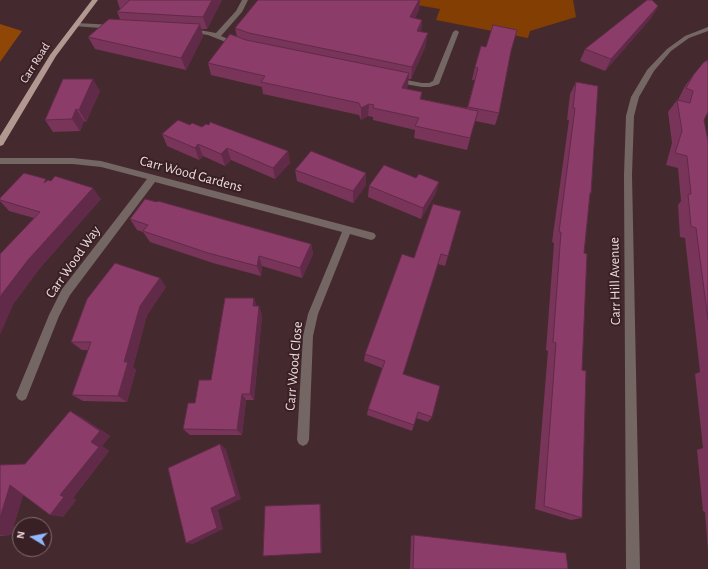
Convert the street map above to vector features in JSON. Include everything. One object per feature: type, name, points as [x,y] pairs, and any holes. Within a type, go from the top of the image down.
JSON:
[{"type":"main road","name":"Carr Road","points":[[0,143],[53,55],[95,0]]},
{"type":"street","points":[[218,35],[239,12],[245,0]]},
{"type":"street","points":[[76,25],[122,27]]},
{"type":"street","name":"Carr Hill Avenue","points":[[632,569],[628,175],[630,116],[635,97],[651,70],[669,50],[687,36],[708,29]]},
{"type":"street","points":[[183,30],[199,31],[218,35],[242,47]]},
{"type":"street","points":[[385,78],[422,85],[436,82],[456,32]]},
{"type":"street","name":"Carr Wood Gardens","points":[[0,161],[87,162],[102,164],[371,236]]},
{"type":"street","name":"Carr Wood Way","points":[[22,395],[54,314],[66,292],[154,177]]},
{"type":"street","name":"Carr Wood Close","points":[[303,440],[308,336],[311,321],[347,230]]},
{"type":"shaded area","points":[[407,0],[573,0],[576,17],[530,31],[528,38],[436,20],[440,9],[405,3]]},
{"type":"shaded area","points":[[0,24],[22,31],[0,62]]},
{"type":"building","points":[[130,0],[212,0],[203,17],[117,12]]},
{"type":"building","points":[[258,0],[419,0],[410,17],[422,20],[417,31],[428,33],[412,67],[249,33],[235,28]]},
{"type":"building","points":[[647,0],[652,0],[658,6],[611,59],[585,49]]},
{"type":"building","points":[[109,19],[200,24],[181,58],[88,37]]},
{"type":"building","points":[[493,25],[517,30],[511,51],[499,113],[468,107],[478,68],[475,67],[481,46],[486,47]]},
{"type":"building","points":[[230,34],[246,40],[409,73],[402,88],[422,92],[420,99],[478,111],[470,138],[415,126],[419,118],[373,108],[374,105],[369,104],[361,108],[359,103],[261,82],[265,76],[208,63]]},
{"type":"building","points":[[708,60],[708,112],[704,120],[708,141],[708,320],[696,228],[691,226],[688,194],[691,194],[687,156],[675,153],[682,131],[677,100],[690,103],[693,91],[686,88],[694,74],[704,62]]},
{"type":"building","points":[[63,79],[93,79],[79,110],[76,109],[72,119],[45,120]]},
{"type":"building","points":[[576,82],[598,86],[591,193],[584,253],[587,254],[582,370],[586,371],[582,518],[544,506],[556,343],[553,342],[561,232],[559,232],[575,108],[573,108]]},
{"type":"building","points":[[178,120],[190,125],[192,123],[202,127],[206,124],[209,125],[210,122],[288,151],[273,168],[227,148],[221,154],[198,144],[195,148],[162,134]]},
{"type":"building","points":[[311,151],[366,173],[353,191],[295,170]]},
{"type":"building","points":[[384,165],[416,178],[419,174],[439,182],[423,208],[369,186]]},
{"type":"building","points":[[24,173],[46,179],[44,183],[48,180],[51,181],[55,176],[93,188],[28,260],[2,294],[0,299],[0,254],[40,212],[0,200],[0,198]]},
{"type":"building","points":[[145,199],[158,201],[311,244],[300,268],[259,256],[257,266],[208,253],[143,231],[148,225],[130,219]]},
{"type":"building","points":[[433,204],[461,211],[448,256],[441,254],[403,374],[440,386],[432,417],[418,412],[414,425],[368,409],[385,361],[365,354],[402,254],[414,258]]},
{"type":"building","points":[[115,263],[160,278],[140,306],[124,362],[128,362],[118,396],[72,395],[91,342],[71,342],[87,299]]},
{"type":"building","points":[[225,298],[254,298],[253,306],[259,306],[250,394],[242,394],[237,430],[183,429],[188,403],[195,403],[199,380],[211,380]]},
{"type":"building","points":[[70,411],[100,431],[91,442],[99,447],[60,495],[64,497],[50,515],[10,485],[0,518],[0,465],[25,464]]},
{"type":"building","points":[[220,444],[236,496],[211,508],[217,528],[186,543],[168,468]]},
{"type":"building","points":[[320,504],[321,553],[263,556],[265,506]]},
{"type":"building","points":[[414,535],[566,553],[568,569],[413,569]]}]
